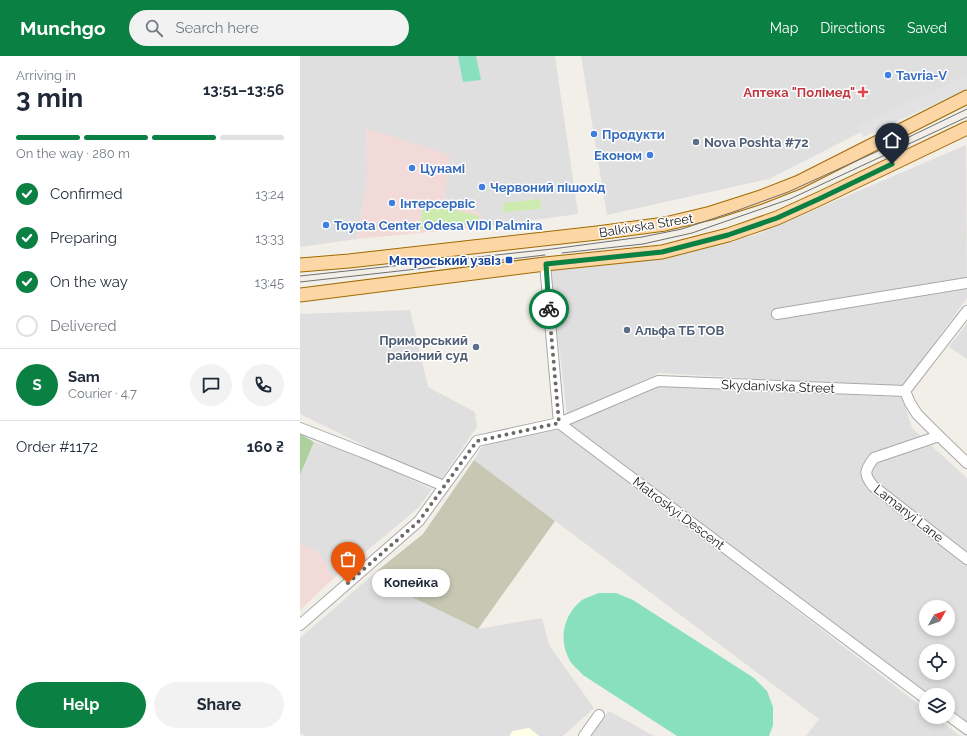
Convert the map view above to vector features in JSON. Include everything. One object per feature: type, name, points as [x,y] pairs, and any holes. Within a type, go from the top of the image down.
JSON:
[{"type":"main road","name":"Balkivska Street","points":[[300,265],[349,261],[597,233],[665,224],[711,214],[799,182],[967,97]]},
{"type":"main road","name":"Balkivska Street","points":[[300,295],[546,264],[662,252],[728,235],[777,218],[967,128]]},
{"type":"street","points":[[546,264],[559,423]]},
{"type":"street","points":[[777,314],[967,283]]},
{"type":"street","points":[[967,311],[905,391],[917,414],[967,463]]},
{"type":"street","name":"Skydanivska Street","points":[[300,624],[419,521],[477,441],[559,423],[658,381],[905,391]]},
{"type":"street","name":"Matroskyi Descent","points":[[559,423],[919,693]]},
{"type":"street","points":[[300,428],[444,486]]},
{"type":"street","name":"Lamanyi Lane","points":[[939,436],[874,458],[868,465],[866,474],[868,480],[873,486],[967,559]]},
{"type":"street","points":[[584,736],[598,715]]},
{"type":"street","points":[[955,720],[967,729]]},
{"type":"shaded area","points":[[300,56],[555,56],[578,214],[482,227],[482,214],[444,201],[367,128],[367,181],[357,239],[300,247]]},
{"type":"shaded area","points":[[581,56],[967,56],[967,78],[769,179],[607,215]]},
{"type":"shaded area","points":[[967,75],[967,89],[863,137],[858,126]]},
{"type":"shaded area","points":[[366,128],[450,155],[444,201],[482,214],[482,227],[357,239],[367,181]]},
{"type":"shaded area","points":[[966,145],[967,298],[902,387],[659,373],[567,415],[550,269],[666,258],[758,234]]},
{"type":"shaded area","points":[[410,310],[428,387],[475,412],[477,427],[441,479],[388,457],[300,414],[300,314]]},
{"type":"shaded area","points":[[967,323],[967,359],[949,347]]},
{"type":"shaded area","points":[[662,386],[902,397],[912,428],[967,478],[967,736],[950,724],[955,724],[955,688],[919,688],[919,700],[564,424]]},
{"type":"shaded area","points":[[560,428],[919,705],[919,724],[945,724],[960,736],[806,736],[819,719],[474,460],[483,445]]},
{"type":"shaded area","points":[[314,442],[351,452],[432,489],[418,508],[334,578],[318,552],[300,544],[300,475]]},
{"type":"shaded area","points":[[474,460],[555,521],[478,629],[387,585],[377,571],[423,534]]},
{"type":"shaded area","points":[[300,544],[318,552],[334,578],[300,610]]},
{"type":"shaded area","points":[[377,571],[388,585],[478,629],[542,618],[549,645],[594,708],[563,736],[539,736],[529,728],[513,731],[509,736],[306,736],[300,733],[300,638]]},
{"type":"shaded area","points":[[609,711],[654,736],[590,736]]},
{"type":"shaded area","points":[[529,728],[539,736],[509,736],[513,731]]},
{"type":"green space","points":[[458,56],[476,56],[481,80],[463,82]]},
{"type":"green space","points":[[540,199],[541,209],[503,212],[503,203]]},
{"type":"green space","points":[[423,205],[433,207],[441,206],[479,216],[478,224],[420,229]]},
{"type":"green space","points":[[300,434],[314,442],[300,475]]},
{"type":"green space","points":[[599,593],[616,593],[633,600],[754,678],[767,691],[773,707],[773,725],[769,736],[677,736],[583,675],[571,663],[566,653],[564,645],[564,628],[570,613],[582,600]]},
{"type":"tram line","points":[[300,276],[552,249],[642,237],[682,229],[788,192],[967,109]]},
{"type":"tram line","points":[[562,253],[643,244],[692,233],[790,199],[967,117]]},
{"type":"tram line","points":[[477,263],[545,255]]},
{"type":"tram line","points":[[300,282],[435,267]]},
{"type":"way so far","points":[[348,583],[419,521],[477,441],[559,423],[549,309]]},
{"type":"place","name":"Tavria-V","points":[[888,75]]},
{"type":"place","name":"Аптека \"Полімед\"","points":[[863,92]]},
{"type":"place","name":"Продукти","points":[[594,134]]},
{"type":"place","name":"Nova Poshta #72","points":[[696,142]]},
{"type":"place","name":"Економ","points":[[650,155]]},
{"type":"place","name":"Цунамі","points":[[412,168]]},
{"type":"place","name":"Червоний пішохід","points":[[482,187]]},
{"type":"place","name":"Інтерсервіс","points":[[392,203]]},
{"type":"place","name":"Toyota Center Odesa VIDI Palmira","points":[[326,225]]},
{"type":"place","name":"Матроський узвіз","points":[[509,260]]},
{"type":"place","name":"Альфа ТБ ТОВ","points":[[627,330]]},
{"type":"place","name":"Приморський районий суд","points":[[476,347]]},
{"type":"place","name":"Копейка","points":[[348,583]]},
{"type":"route","points":[[549,309],[546,264],[662,252],[728,235],[777,218],[892,164]]}]
